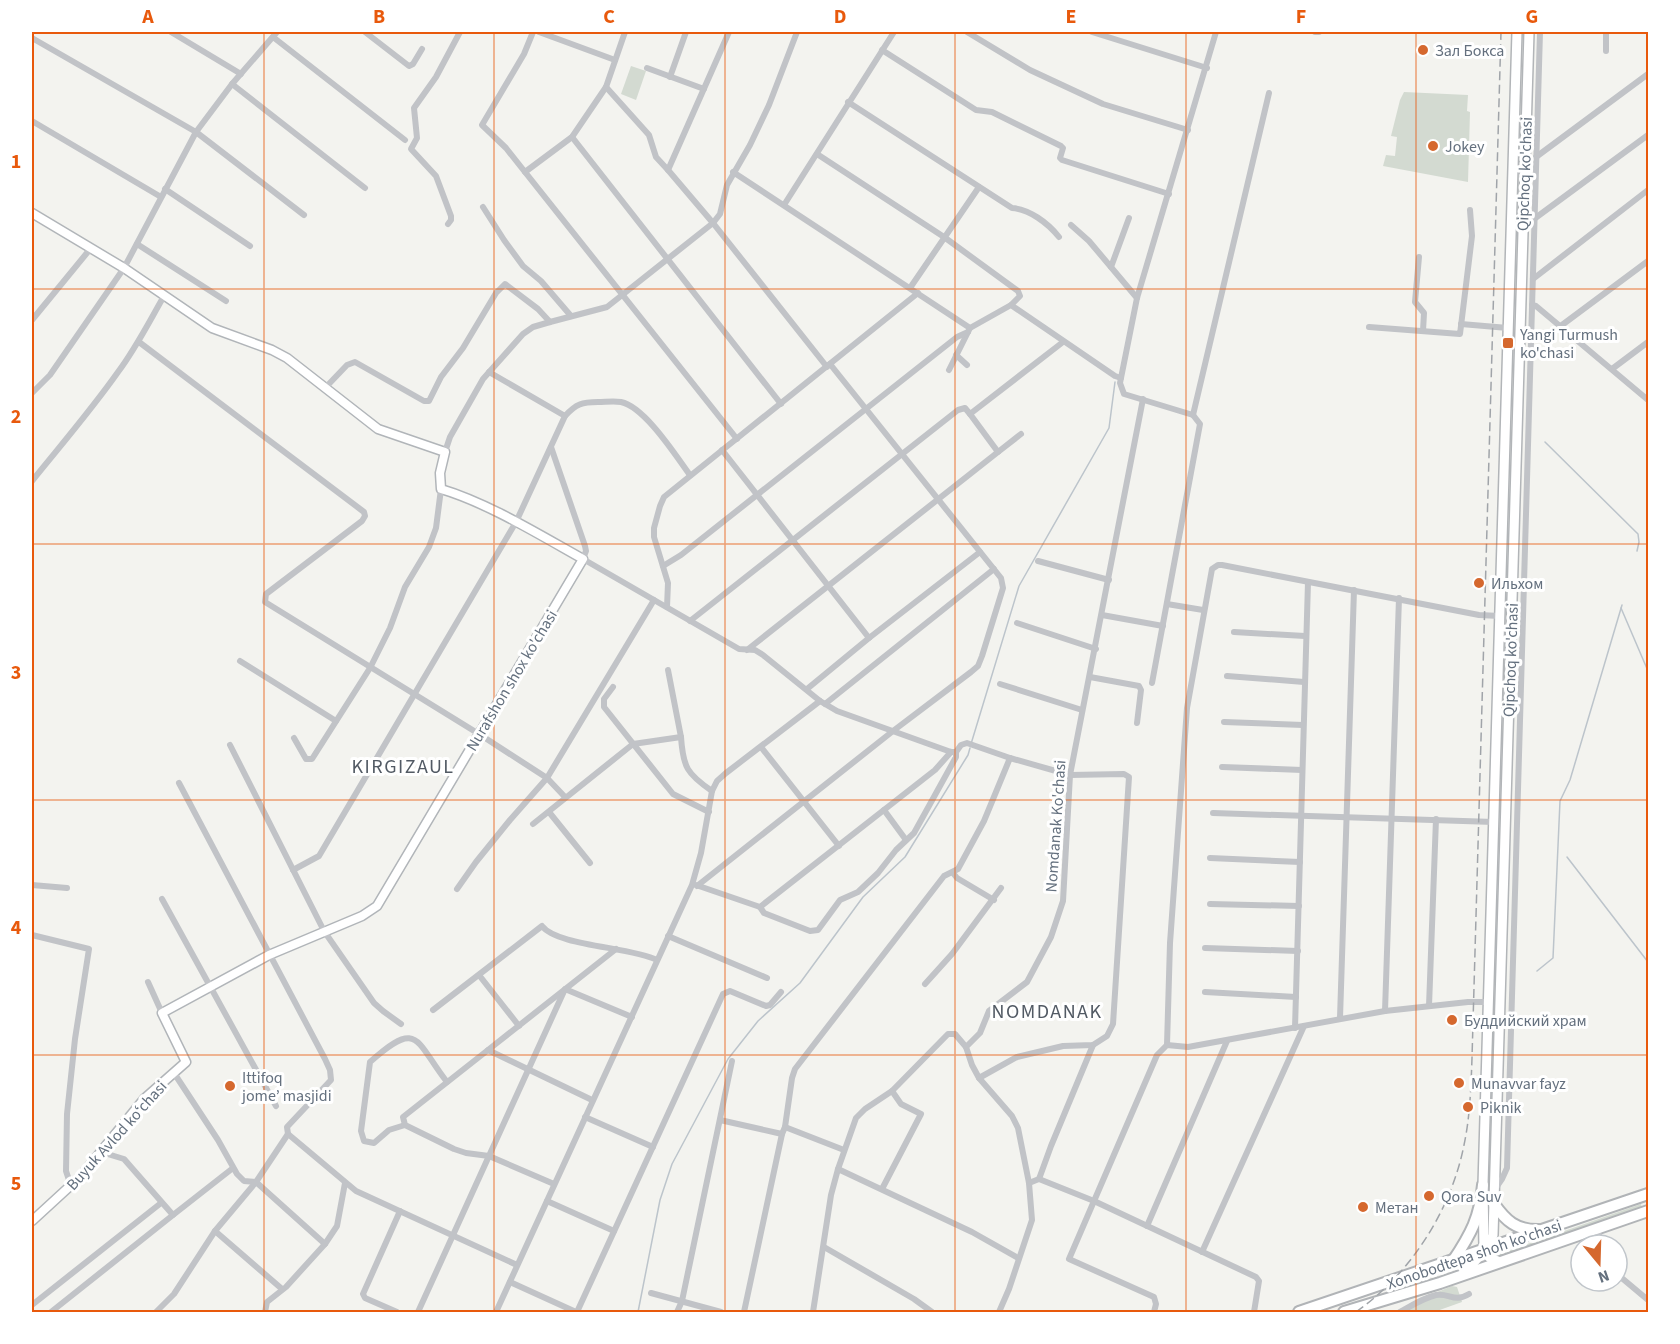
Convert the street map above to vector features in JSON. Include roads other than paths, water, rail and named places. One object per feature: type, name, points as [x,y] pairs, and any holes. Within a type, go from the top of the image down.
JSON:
[{"type":"highway","points":[[1456,1260],[1476,1222],[1484,1185]]},
{"type":"highway","name":"Xonobodtepa shoh ko'chasi","points":[[1299,1312],[1648,1194]]},
{"type":"highway","points":[[1494,1204],[1505,1219],[1516,1227],[1545,1230]]},
{"type":"highway","name":"Xonobodtepa shoh ko'chasi","points":[[1344,1312],[1648,1211]]},
{"type":"main road","name":"Qipchoq ko'chasi","points":[[1484,1250],[1488,1014],[1517,32]]},
{"type":"main road","name":"Qipchoq ko'chasi","points":[[1464,1274],[1493,1235],[1529,32]]},
{"type":"main road","points":[[1488,1014],[1500,1014]]},
{"type":"main road","points":[[1484,1250],[1490,1258],[1500,1262]]},
{"type":"main road","points":[[1456,1260],[1464,1274]]},
{"type":"street","points":[[36,32],[32,38],[196,132],[304,214]]},
{"type":"street","points":[[171,32],[241,74]]},
{"type":"street","points":[[365,32],[409,66],[413,64],[422,50]]},
{"type":"street","points":[[448,224],[451,216],[436,176],[411,149],[417,138],[414,108],[436,76],[460,32]]},
{"type":"street","points":[[533,32],[524,54],[483,125],[506,148],[737,439]]},
{"type":"street","points":[[539,32],[615,60]]},
{"type":"street","points":[[525,172],[572,137],[606,87],[625,32]]},
{"type":"street","points":[[670,77],[686,32]]},
{"type":"street","points":[[668,170],[729,32]]},
{"type":"street","points":[[294,738],[306,759],[310,760],[370,668],[390,628],[405,587],[429,547],[436,528],[444,452],[483,379],[523,334],[533,327],[603,309],[714,223],[720,214],[727,185],[733,172],[750,145],[769,105],[797,32]]},
{"type":"street","points":[[784,205],[894,32]]},
{"type":"street","points":[[967,32],[1030,70],[1103,104],[1188,130]]},
{"type":"street","points":[[1092,32],[1207,68]]},
{"type":"street","points":[[1152,682],[1199,428],[1198,421],[1192,415],[1124,394],[1121,388],[1121,378],[1137,298],[1216,32]]},
{"type":"street","points":[[1495,1189],[1504,1177],[1507,1168],[1540,32]]},
{"type":"street","points":[[1606,32],[1606,51]]},
{"type":"street","points":[[32,393],[50,375],[124,268],[196,132],[232,84],[275,34],[405,140]]},
{"type":"street","points":[[882,50],[976,110],[992,112],[1061,146],[1063,148],[1060,158],[1062,160],[1169,194]]},
{"type":"street","points":[[647,68],[704,89]]},
{"type":"street","points":[[1536,157],[1648,74]]},
{"type":"street","points":[[232,84],[365,188]]},
{"type":"street","points":[[606,87],[649,135],[656,157],[714,223],[981,552],[1001,578],[1003,588],[978,666],[695,885]]},
{"type":"street","points":[[1192,415],[1269,93]]},
{"type":"street","points":[[848,102],[1011,208],[1022,208],[1059,237]]},
{"type":"street","points":[[32,121],[161,197]]},
{"type":"street","points":[[1534,219],[1648,135]]},
{"type":"street","points":[[572,137],[781,404]]},
{"type":"street","points":[[663,566],[681,555],[957,337],[1011,305],[1020,296],[1018,291],[944,237],[817,154]]},
{"type":"street","points":[[733,172],[918,293],[969,330]]},
{"type":"street","points":[[910,288],[979,187]]},
{"type":"street","points":[[165,189],[250,246]]},
{"type":"street","points":[[1533,279],[1648,190]]},
{"type":"street","points":[[483,207],[523,266],[541,281],[571,316]]},
{"type":"street","points":[[1369,327],[1460,334],[1472,236],[1470,210]]},
{"type":"street","points":[[32,213],[124,268],[212,328],[272,350],[287,358],[378,429],[444,452]]},
{"type":"street","points":[[1112,267],[1129,218]]},
{"type":"street","points":[[1071,225],[1112,267],[1137,298]]},
{"type":"street","points":[[136,244],[226,301]]},
{"type":"street","points":[[32,320],[91,248]]},
{"type":"street","points":[[1419,257],[1415,302],[1424,313],[1423,331]]},
{"type":"street","points":[[1562,325],[1648,261]]},
{"type":"street","points":[[326,387],[347,365],[355,362],[424,401],[429,400],[496,293],[505,284],[550,322]]},
{"type":"street","points":[[667,607],[668,583],[654,537],[654,528],[664,497],[918,293]]},
{"type":"street","points":[[32,481],[117,373],[139,342],[143,330],[164,296]]},
{"type":"street","points":[[1011,305],[1063,342],[1121,378]]},
{"type":"street","points":[[1532,305],[1562,325],[1648,400]]},
{"type":"street","points":[[1461,324],[1508,328]]},
{"type":"street","points":[[949,370],[969,330]]},
{"type":"street","points":[[139,342],[364,512],[365,516],[362,521],[266,594],[264,600],[547,778],[565,797]]},
{"type":"street","points":[[970,414],[1063,342]]},
{"type":"street","points":[[1612,369],[1648,342]]},
{"type":"street","points":[[956,355],[967,365]]},
{"type":"street","points":[[489,372],[566,416]]},
{"type":"street","name":"Nomdanak Ko'chasi","points":[[966,1047],[980,1033],[989,1011],[1027,982],[1051,937],[1063,901],[1070,774],[1143,399]]},
{"type":"street","points":[[293,870],[319,855],[516,522],[566,416],[575,405],[591,402],[622,402],[654,426],[690,475]]},
{"type":"street","points":[[690,621],[962,408],[965,408],[999,452]]},
{"type":"street","points":[[747,650],[1021,434]]},
{"type":"street","points":[[551,447],[586,548],[583,559]]},
{"type":"street","points":[[722,450],[869,638]]},
{"type":"street","points":[[441,489],[516,522],[739,649],[755,650],[837,711],[954,752]]},
{"type":"street","points":[[807,689],[981,552]]},
{"type":"street","name":"Nurafshon shox ko'chasi","points":[[324,931],[367,914],[377,906],[583,559]]},
{"type":"street","points":[[1038,561],[1108,580]]},
{"type":"street","points":[[1154,1312],[1156,1304],[1154,1297],[1069,1258],[1157,1055],[1167,1045],[1170,943],[1187,708],[1210,573],[1218,565],[1479,615],[1500,616]]},
{"type":"street","points":[[496,1312],[668,936],[695,885],[712,791],[717,782],[994,569]]},
{"type":"street","points":[[1295,1028],[1308,582]]},
{"type":"street","points":[[1340,1018],[1354,590]]},
{"type":"street","points":[[1385,1011],[1399,598]]},
{"type":"street","points":[[457,889],[503,828],[547,778],[654,600]]},
{"type":"street","points":[[1167,604],[1203,610]]},
{"type":"street","points":[[1102,615],[1163,626]]},
{"type":"street","points":[[1017,623],[1096,649]]},
{"type":"street","points":[[1234,632],[1305,636]]},
{"type":"street","points":[[240,661],[336,721]]},
{"type":"street","points":[[668,670],[685,766],[693,778],[712,791]]},
{"type":"street","points":[[1227,676],[1304,682]]},
{"type":"street","points":[[1090,677],[1139,686],[1141,690],[1137,723]]},
{"type":"street","points":[[1000,684],[1082,710]]},
{"type":"street","points":[[613,687],[604,699],[604,706],[633,744],[673,794],[709,812]]},
{"type":"street","points":[[1224,722],[1303,725]]},
{"type":"street","points":[[532,824],[633,744],[681,737]]},
{"type":"street","points":[[760,908],[935,770],[964,743],[1070,774],[1127,775],[1130,780],[1113,1024],[1107,1036],[1093,1045],[1063,1046],[1017,1057],[979,1078]]},
{"type":"street","points":[[230,745],[324,931],[374,1003],[401,1024]]},
{"type":"street","points":[[761,747],[839,846]]},
{"type":"street","points":[[695,885],[760,908],[764,913],[810,931],[818,930],[840,900],[858,892],[914,833],[956,757],[954,752]]},
{"type":"street","points":[[744,1312],[784,1130],[792,1078],[802,1057],[944,876],[958,869],[984,821],[1010,758]]},
{"type":"street","points":[[1222,767],[1302,770]]},
{"type":"street","points":[[179,783],[330,1070],[331,1080],[287,1127],[288,1134],[356,1191],[517,1265]]},
{"type":"street","points":[[884,810],[906,840]]},
{"type":"street","points":[[549,812],[590,863]]},
{"type":"street","points":[[1214,813],[1494,822]]},
{"type":"street","points":[[1430,1006],[1436,819]]},
{"type":"street","points":[[1210,858],[1300,862]]},
{"type":"street","points":[[953,873],[957,878],[994,900]]},
{"type":"street","points":[[32,885],[67,888]]},
{"type":"street","points":[[925,984],[952,954],[1001,888]]},
{"type":"street","points":[[162,899],[276,1106]]},
{"type":"street","points":[[1210,904],[1299,906]]},
{"type":"street","points":[[433,1010],[542,926],[549,933],[645,954],[657,960]]},
{"type":"street","points":[[148,982],[162,1013],[269,955],[324,931]]},
{"type":"street","points":[[32,935],[89,949],[75,1039],[67,1114],[66,1171],[70,1186]]},
{"type":"street","points":[[668,936],[767,978]]},
{"type":"street","points":[[1205,948],[1298,951]]},
{"type":"street","points":[[554,1184],[489,1156],[460,1151],[405,1125],[402,1119],[616,949]]},
{"type":"street","points":[[478,975],[519,1026]]},
{"type":"street","points":[[565,989],[632,1017]]},
{"type":"street","points":[[418,1312],[565,989]]},
{"type":"street","points":[[510,1282],[577,1312],[725,992],[730,991],[766,1006],[771,1005],[781,992]]},
{"type":"street","points":[[1205,992],[1296,997]]},
{"type":"street","points":[[1167,1045],[1188,1047],[1227,1041],[1385,1011],[1468,1002],[1489,1002]]},
{"type":"street","name":"Buyuk Avlod koʻchasi","points":[[32,1221],[70,1186],[144,1099],[186,1062],[162,1013]]},
{"type":"street","points":[[1202,1252],[1304,1026]]},
{"type":"street","points":[[813,1312],[831,1195],[856,1118],[892,1090],[948,1034],[955,1034],[966,1047],[979,1078],[1012,1116],[1018,1128],[1029,1183],[1032,1220],[999,1312]]},
{"type":"street","points":[[405,1125],[389,1130],[374,1143],[364,1141],[361,1131],[370,1062],[395,1041],[413,1037],[447,1082]]},
{"type":"street","points":[[1147,1226],[1227,1041]]},
{"type":"street","points":[[1039,1179],[1093,1045]]},
{"type":"street","points":[[488,1050],[592,1100]]},
{"type":"street","points":[[677,1312],[682,1301],[732,1061]]},
{"type":"street","points":[[174,1072],[218,1140],[233,1168],[244,1181],[256,1182],[325,1244]]},
{"type":"street","points":[[882,1189],[921,1114],[902,1104],[892,1090]]},
{"type":"street","points":[[585,1117],[653,1147]]},
{"type":"street","points":[[720,1120],[784,1130],[844,1150]]},
{"type":"street","points":[[156,1312],[174,1294],[215,1232],[256,1182],[288,1134]]},
{"type":"street","points":[[101,1152],[124,1160],[174,1215]]},
{"type":"street","points":[[51,1312],[233,1168]]},
{"type":"street","points":[[838,1170],[972,1232],[1018,1258]]},
{"type":"street","points":[[1029,1183],[1039,1179],[1094,1201],[1256,1276],[1259,1281],[1254,1312]]},
{"type":"street","points":[[265,1312],[267,1302],[286,1287],[325,1244],[337,1226],[345,1183]]},
{"type":"street","points":[[547,1201],[614,1231]]},
{"type":"street","points":[[32,1305],[161,1203]]},
{"type":"street","points":[[397,1312],[364,1298],[363,1294],[400,1211]]},
{"type":"street","points":[[1597,1228],[1598,1233]]},
{"type":"street","points":[[215,1232],[282,1290]]},
{"type":"street","points":[[824,1247],[914,1299],[932,1312]]},
{"type":"street","points":[[1629,1284],[1648,1300]]},
{"type":"street","points":[[651,1293],[722,1312]]},
{"type":"street","points":[[1400,1312],[1435,1295],[1458,1299],[1469,1294]]},
{"type":"waterway","points":[[971,744],[1019,586],[1109,428],[1115,382]]},
{"type":"waterway","points":[[1545,442],[1638,534],[1637,551]]},
{"type":"waterway","points":[[1537,971],[1553,958],[1560,801],[1570,780],[1622,605]]},
{"type":"waterway","points":[[1621,608],[1648,671]]},
{"type":"waterway","points":[[638,1312],[660,1200],[672,1164],[728,1059],[758,1021],[800,983],[863,897],[905,857],[968,755],[970,748]]},
{"type":"waterway","points":[[1567,857],[1648,962]]},
{"type":"railway","points":[[1356,1312],[1394,1279],[1425,1239],[1438,1217],[1458,1170],[1469,1113],[1501,32]]},
{"type":"place","name":"Зал Бокса","points":[[1423,50]]},
{"type":"place","name":"Jokey","points":[[1433,146]]},
{"type":"place","name":"Yangi Turmush ko'chasi","points":[[1508,343]]},
{"type":"place","name":"Ильхом","points":[[1479,583]]},
{"type":"place","name":"Буддийский храм","points":[[1452,1020]]},
{"type":"place","name":"Munavvar fayz","points":[[1459,1083]]},
{"type":"place","name":"Ittifoq jome’ masjidi","points":[[230,1086]]},
{"type":"place","name":"Piknik","points":[[1468,1107]]},
{"type":"place","name":"Qora Suv","points":[[1429,1196]]},
{"type":"place","name":"Метан","points":[[1363,1207]]},
{"type":"district","name":"KIRGIZAUL","points":[[403,766]]},
{"type":"district","name":"NOMDANAK","points":[[1047,1011]]}]
